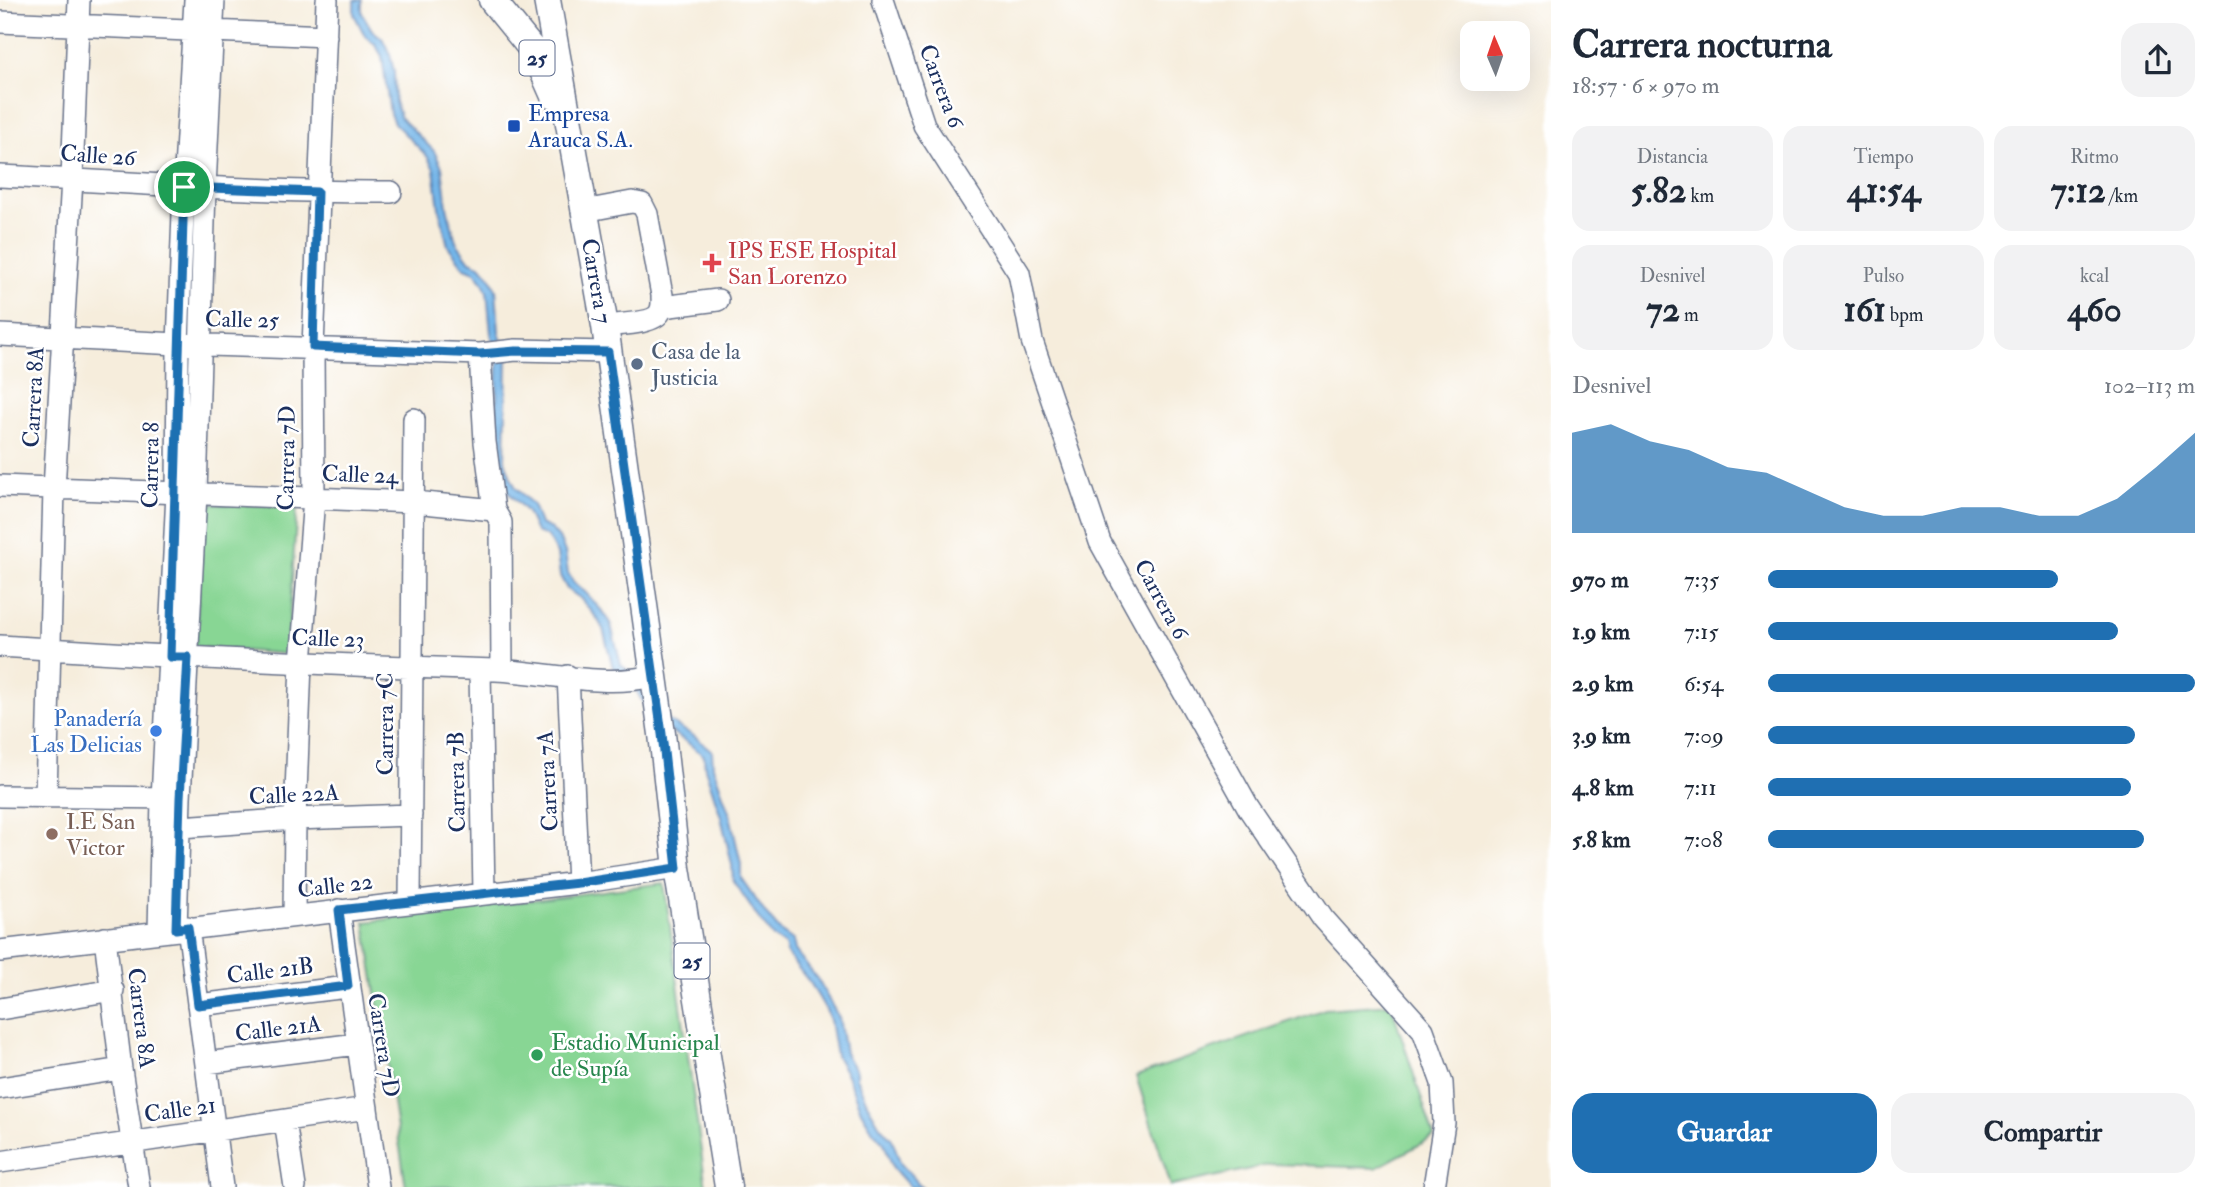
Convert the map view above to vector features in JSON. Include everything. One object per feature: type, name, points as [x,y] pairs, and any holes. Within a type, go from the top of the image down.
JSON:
[{"type":"main road","name":"25","points":[[492,0],[535,53],[568,126]]},
{"type":"main road","name":"Carrera 7","points":[[547,0],[605,326],[651,685],[662,734],[677,868],[728,1187]]},
{"type":"street","name":"Carrera 8A","points":[[46,797],[54,489],[72,179],[79,0]]},
{"type":"street","name":"Carrera 8","points":[[195,0],[203,31]]},
{"type":"street","name":"Carrera 8","points":[[214,0],[203,31],[194,187],[186,494],[171,799],[174,929],[198,1005],[222,1187]]},
{"type":"street","name":"Carrera 7D","points":[[295,916],[295,819],[301,663],[314,498],[313,347],[317,192],[327,0]]},
{"type":"street","name":"Carrera 6","points":[[883,0],[924,125],[1019,273],[1032,341],[1100,542],[1249,809],[1323,918],[1423,1030],[1441,1083],[1444,1123],[1434,1187]]},
{"type":"street","points":[[0,22],[326,36]]},
{"type":"street","name":"Calle 26","points":[[0,176],[194,187],[391,192]]},
{"type":"street","points":[[584,211],[632,202],[642,204],[647,214],[662,307],[659,316],[650,320],[605,326]]},
{"type":"street","points":[[662,307],[718,300]]},
{"type":"street","name":"Calle 25","points":[[0,335],[484,353],[608,352]]},
{"type":"street","name":"Carrera 7B","points":[[484,353],[485,442],[498,516],[484,894]]},
{"type":"street","name":"Carrera 7C","points":[[410,902],[414,419]]},
{"type":"street","name":"Calle 24","points":[[0,486],[414,502],[498,516]]},
{"type":"street","name":"Calle 23","points":[[0,646],[301,663],[491,670],[651,685]]},
{"type":"street","name":"Carrera 7A","points":[[568,676],[578,883]]},
{"type":"street","points":[[0,796],[171,799]]},
{"type":"street","name":"Carrera 8","points":[[171,799],[180,827],[174,929]]},
{"type":"street","name":"Calle 22A","points":[[180,827],[411,814]]},
{"type":"street","name":"Calle 22","points":[[0,951],[578,883],[677,868]]},
{"type":"street","name":"Carrera 7D","points":[[339,910],[378,1187]]},
{"type":"street","name":"Carrera 8A","points":[[105,938],[139,1187]]},
{"type":"street","name":"Calle 21B","points":[[198,1005],[348,986]]},
{"type":"street","points":[[0,1009],[113,990]]},
{"type":"street","name":"Calle 21A","points":[[206,1063],[357,1044]]},
{"type":"street","points":[[0,1088],[121,1069]]},
{"type":"street","name":"Calle 21","points":[[0,1162],[367,1108]]},
{"type":"street","points":[[285,1121],[295,1187]]},
{"type":"green space","points":[[204,504],[297,506],[287,654],[195,647]]},
{"type":"green space","name":"Estadio Municipal de Supía","points":[[664,883],[706,1187],[406,1187],[365,922]]},
{"type":"green space","points":[[1391,1004],[1434,1137],[1376,1168],[1273,1164],[1171,1186],[1136,1076],[1325,1009]]},
{"type":"water","points":[[354,0],[362,0],[362,13],[372,30],[382,38],[390,54],[394,72],[395,102],[401,118],[434,151],[442,167],[447,207],[456,242],[470,261],[480,265],[496,289],[499,332],[507,359],[505,460],[511,478],[516,488],[533,505],[540,524],[551,529],[559,538],[565,552],[568,573],[574,583],[604,613],[611,625],[621,665],[639,679],[669,721],[712,751],[713,766],[730,815],[741,864],[741,878],[780,931],[793,940],[795,950],[818,980],[839,1018],[845,1053],[856,1072],[869,1107],[880,1126],[892,1139],[901,1164],[922,1187],[910,1187],[893,1168],[884,1143],[861,1111],[847,1075],[836,1056],[826,1010],[811,984],[787,954],[785,945],[774,938],[733,881],[721,817],[705,768],[704,756],[652,719],[631,681],[613,668],[603,629],[597,618],[580,598],[567,589],[560,576],[557,554],[551,543],[546,536],[536,532],[527,512],[509,493],[498,471],[495,446],[498,360],[491,334],[487,292],[475,272],[465,268],[448,246],[434,169],[427,156],[394,123],[390,114],[382,56],[375,44],[365,36],[354,14]]},
{"type":"place","name":"Empresa Arauca S.A.","points":[[514,126]]},
{"type":"place","name":"IPS ESE Hospital San Lorenzo","points":[[712,263]]},
{"type":"place","name":"Casa de la Justicia","points":[[637,364]]},
{"type":"place","name":"Panadería Las Delicias","points":[[156,731]]},
{"type":"place","name":"I.E San Victor","points":[[52,834]]},
{"type":"place","name":"Estadio Municipal de Supía","points":[[537,1055]]},
{"type":"route","points":[[184,187],[317,192],[313,347],[480,354],[516,351],[608,352],[662,734],[677,868],[578,883],[339,910],[348,986],[198,1005],[188,927],[176,929],[188,657],[170,657],[177,493],[178,344],[184,187]]}]
